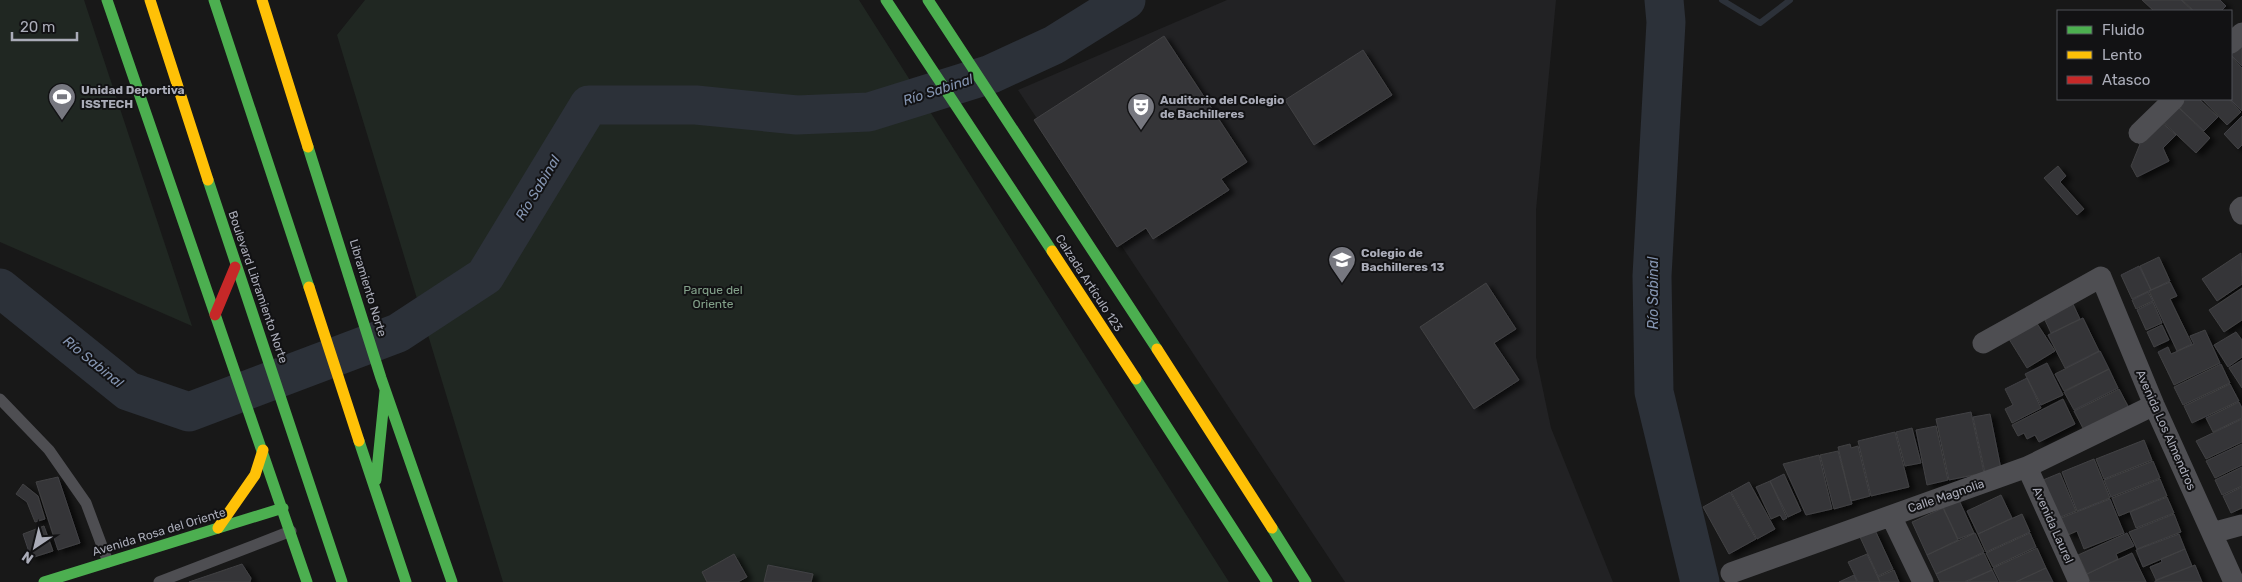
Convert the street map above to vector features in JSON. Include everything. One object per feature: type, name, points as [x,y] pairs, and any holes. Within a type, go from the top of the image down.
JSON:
[{"type":"main road","points":[[107,0],[307,582]]},
{"type":"main road","name":"Boulevard Libramiento Norte","points":[[150,0],[235,267],[257,324],[342,582]]},
{"type":"main road","points":[[214,0],[347,408],[406,582]]},
{"type":"main road","name":"Libramiento Norte","points":[[262,0],[345,260],[348,278],[452,582]]},
{"type":"main road","name":"Calzada Artículo 123","points":[[886,0],[1193,465],[1267,582]]},
{"type":"main road","name":"Calzada Artículo 123","points":[[930,1],[1218,443],[1306,582]]},
{"type":"main road","points":[[215,315],[235,267]]},
{"type":"main road","points":[[375,489],[386,391]]},
{"type":"main road","points":[[218,528],[255,475],[263,450]]},
{"type":"main road","name":"Avenida Rosa del Oriente","points":[[44,582],[283,508]]},
{"type":"street","points":[[2232,42],[2242,33]]},
{"type":"street","points":[[2139,133],[2173,100]]},
{"type":"street","name":"Avenida Los Almendros","points":[[1983,344],[2101,277],[2154,405],[2234,582]]},
{"type":"street","name":"Calle Magnolia","points":[[1731,573],[2027,468],[2154,405]]},
{"type":"street","name":"Avenida Laurel","points":[[2027,468],[2079,582]]},
{"type":"street","points":[[1891,516],[1923,582]]},
{"type":"street","points":[[2212,533],[2242,524]]},
{"type":"lane","points":[[0,399],[49,450],[86,503],[108,562]]},
{"type":"lane","points":[[159,582],[291,531]]},
{"type":"shaded area","name":"Colegio de Bachilleres 13","points":[[1227,0],[1556,0],[1536,210],[1536,357],[1551,428],[1613,582],[1345,582],[1018,90]]},
{"type":"green space","name":"Unidad Deportiva ISSTECH","points":[[0,0],[84,0],[192,326],[0,242]]},
{"type":"green space","name":"Parque del Oriente","points":[[365,0],[859,0],[1229,582],[503,582],[337,35]]},
{"type":"building","points":[[2142,0],[2181,0],[2192,10],[2153,10]]},
{"type":"building","points":[[2182,0],[2220,0],[2226,6],[2222,10],[2193,10]]},
{"type":"building","points":[[1164,36],[1247,162],[1221,179],[1229,190],[1153,239],[1146,228],[1117,247],[1034,120]]},
{"type":"building","points":[[2242,43],[2242,66],[2232,56]]},
{"type":"building","points":[[1363,50],[1392,95],[1314,145],[1285,100]]},
{"type":"building","points":[[2232,57],[2242,68],[2242,111],[2231,100]]},
{"type":"building","points":[[2178,100],[2200,100],[2218,117],[2204,131],[2175,104]]},
{"type":"building","points":[[2203,100],[2230,100],[2241,112],[2227,125]]},
{"type":"building","points":[[2175,104],[2210,138],[2196,153],[2160,119]]},
{"type":"building","points":[[2242,116],[2242,145],[2238,149],[2224,134]]},
{"type":"building","points":[[2159,120],[2176,135],[2163,148],[2169,161],[2137,177],[2131,166],[2140,144],[2138,143]]},
{"type":"building","points":[[2058,166],[2066,176],[2060,182],[2084,209],[2077,215],[2044,178]]},
{"type":"building","points":[[2241,253],[2242,284],[2217,301],[2202,279]]},
{"type":"building","points":[[2159,257],[2170,281],[2151,290],[2140,266]]},
{"type":"building","points":[[2139,266],[2151,290],[2132,299],[2121,275]]},
{"type":"building","points":[[2170,282],[2177,296],[2170,299],[2192,344],[2177,351],[2149,291]]},
{"type":"building","points":[[1486,283],[1516,329],[1494,343],[1519,380],[1474,409],[1420,327]]},
{"type":"building","points":[[2242,288],[2242,320],[2224,332],[2209,310]]},
{"type":"building","points":[[2148,292],[2153,301],[2136,309],[2132,300]]},
{"type":"building","points":[[2153,302],[2162,323],[2146,330],[2137,310]]},
{"type":"building","points":[[2073,304],[2080,319],[2051,333],[2044,318]]},
{"type":"building","points":[[2083,318],[2099,351],[2065,368],[2048,335]]},
{"type":"building","points":[[2036,322],[2055,351],[2027,368],[2009,339]]},
{"type":"building","points":[[2162,325],[2169,340],[2154,347],[2147,332]]},
{"type":"building","points":[[2205,330],[2220,363],[2174,385],[2158,352],[2168,347],[2171,354],[2194,344],[2190,336]]},
{"type":"building","points":[[2236,332],[2242,340],[2242,357],[2228,367],[2214,345]]},
{"type":"building","points":[[2100,351],[2109,369],[2064,391],[2055,374]]},
{"type":"building","points":[[2242,360],[2242,388],[2229,368]]},
{"type":"building","points":[[2047,363],[2063,395],[2041,405],[2025,374]]},
{"type":"building","points":[[2221,364],[2230,383],[2183,405],[2174,387]]},
{"type":"building","points":[[2109,369],[2118,388],[2074,410],[2064,392]]},
{"type":"building","points":[[2027,378],[2041,408],[2012,423],[2005,409],[2013,405],[2005,389]]},
{"type":"building","points":[[2230,384],[2239,401],[2192,423],[2184,406]]},
{"type":"building","points":[[2119,389],[2129,408],[2084,430],[2074,411]]},
{"type":"building","points":[[2063,399],[2075,424],[2039,442],[2035,435],[2027,439],[2024,433],[2018,436],[2012,425]]},
{"type":"building","points":[[2239,402],[2242,408],[2242,418],[2213,432],[2206,418]]},
{"type":"building","points":[[1971,412],[1984,473],[1949,480],[1936,419]]},
{"type":"building","points":[[1990,414],[2001,469],[1985,473],[1973,417]]},
{"type":"building","points":[[2242,419],[2242,442],[2206,459],[2196,441]]},
{"type":"building","points":[[1936,426],[1948,480],[1927,485],[1916,430]]},
{"type":"building","points":[[1912,428],[1921,463],[1905,466],[1896,432]]},
{"type":"building","points":[[1895,432],[1909,487],[1871,496],[1858,441]]},
{"type":"building","points":[[2144,440],[2152,460],[2104,479],[2096,459]]},
{"type":"building","points":[[1850,444],[1851,448],[1858,446],[1870,496],[1851,501],[1838,447]]},
{"type":"building","points":[[2242,444],[2242,465],[2215,478],[2206,461]]},
{"type":"building","points":[[1838,451],[1852,504],[1834,509],[1820,455]]},
{"type":"building","points":[[1819,455],[1832,509],[1806,515],[1783,464]]},
{"type":"building","points":[[2094,459],[2110,498],[2077,511],[2062,472]]},
{"type":"building","points":[[2153,461],[2160,478],[2111,497],[2104,480]]},
{"type":"building","points":[[2242,467],[2242,486],[2222,495],[2215,480]]},
{"type":"building","points":[[2060,473],[2076,511],[2058,518],[2043,480]]},
{"type":"building","points":[[1784,474],[1801,511],[1788,517],[1770,481]]},
{"type":"building","points":[[58,477],[80,543],[58,550],[36,482]]},
{"type":"building","points":[[2160,479],[2167,496],[2119,516],[2112,498]]},
{"type":"building","points":[[1770,481],[1787,518],[1783,520],[1780,515],[1771,519],[1756,487]]},
{"type":"building","points":[[1749,482],[1775,529],[1757,539],[1731,492]]},
{"type":"building","points":[[23,484],[38,496],[45,519],[35,522],[27,502],[16,494]]},
{"type":"building","points":[[2242,487],[2242,508],[2231,513],[2223,496]]},
{"type":"building","points":[[1730,492],[1756,539],[1729,554],[1703,507]]},
{"type":"building","points":[[2001,495],[2012,518],[1978,534],[1967,511]]},
{"type":"building","points":[[2167,497],[2174,513],[2136,528],[2130,512]]},
{"type":"building","points":[[2110,499],[2124,533],[2084,549],[2077,531],[2068,535],[2061,518]]},
{"type":"building","points":[[1959,500],[1974,533],[1958,539],[1943,507]]},
{"type":"building","points":[[1943,508],[1958,540],[1927,555],[1912,522]]},
{"type":"building","points":[[2022,514],[2030,532],[1986,552],[1978,534]]},
{"type":"building","points":[[2174,514],[2181,532],[2137,549],[2129,532]]},
{"type":"building","points":[[44,526],[53,551],[31,558],[23,534]]},
{"type":"building","points":[[1875,530],[1893,569],[1878,576],[1860,537]]},
{"type":"building","points":[[1975,533],[1984,552],[1936,574],[1927,555]]},
{"type":"building","points":[[2030,533],[2036,547],[1993,567],[1986,553]]},
{"type":"building","points":[[2127,533],[2134,546],[2116,554],[2118,559],[2087,574],[2078,555]]},
{"type":"building","points":[[2179,534],[2185,549],[2143,567],[2136,550]]},
{"type":"building","points":[[2037,548],[2046,568],[2015,582],[2000,582],[1993,568]]},
{"type":"building","points":[[2185,549],[2192,566],[2156,580],[2150,567],[2162,562],[2161,559]]},
{"type":"building","points":[[1984,553],[1992,570],[1964,582],[1940,582],[1936,574]]},
{"type":"building","points":[[2132,553],[2146,582],[2090,582],[2087,574]]},
{"type":"building","points":[[734,554],[747,577],[738,582],[707,582],[702,572]]},
{"type":"building","points":[[1867,554],[1880,582],[1858,582],[1848,562]]},
{"type":"building","points":[[242,564],[251,578],[250,582],[189,582]]},
{"type":"building","points":[[768,565],[813,574],[811,582],[764,582]]},
{"type":"building","points":[[2195,565],[2202,582],[2155,582],[2155,581]]},
{"type":"building","points":[[2046,568],[2053,582],[2016,582]]},
{"type":"building","points":[[1894,570],[1899,582],[1880,582],[1878,577]]},
{"type":"building","points":[[1992,570],[1998,582],[1966,582]]},
{"type":"building","points":[[1854,575],[1857,582],[1839,582]]},
{"type":"waterway","name":"Río Sabinal","points":[[0,288],[128,391],[189,412],[398,333],[485,276],[589,105],[696,105],[797,115],[869,112],[991,74],[1054,45],[1126,0]]},
{"type":"waterway","name":"Río Sabinal","points":[[1664,0],[1666,22],[1652,276],[1654,392],[1700,582]]},
{"type":"waterway","points":[[1722,0],[1760,23],[1790,0]]},
{"type":"traffic: fast","points":[[107,0],[307,582]]},
{"type":"traffic: fast","points":[[214,0],[309,287]]},
{"type":"traffic: fast","points":[[886,0],[1052,251]]},
{"type":"traffic: fast","points":[[928,0],[1157,349]]},
{"type":"traffic: fast","points":[[308,147],[381,378],[452,582]]},
{"type":"traffic: fast","points":[[208,180],[342,582]]},
{"type":"traffic: fast","points":[[1136,379],[1267,582]]},
{"type":"traffic: fast","points":[[376,480],[385,391]]},
{"type":"traffic: fast","points":[[359,441],[406,582]]},
{"type":"traffic: fast","points":[[44,582],[283,508]]},
{"type":"traffic: fast","points":[[1272,528],[1306,582]]},
{"type":"traffic: slow","points":[[150,0],[208,180]]},
{"type":"traffic: slow","points":[[262,0],[308,147]]},
{"type":"traffic: slow","points":[[1052,251],[1136,379]]},
{"type":"traffic: slow","points":[[309,287],[359,441]]},
{"type":"traffic: slow","points":[[1157,349],[1272,528]]},
{"type":"traffic: slow","points":[[218,528],[255,475],[263,450]]},
{"type":"traffic: jam","points":[[215,315],[235,267]]},
{"type":"place","name":"Unidad Deportiva ISSTECH","points":[[62,121]]},
{"type":"place","name":"Auditorio del Colegio de Bachilleres","points":[[1141,131]]},
{"type":"place","name":"Colegio de Bachilleres 13","points":[[1342,284]]}]
